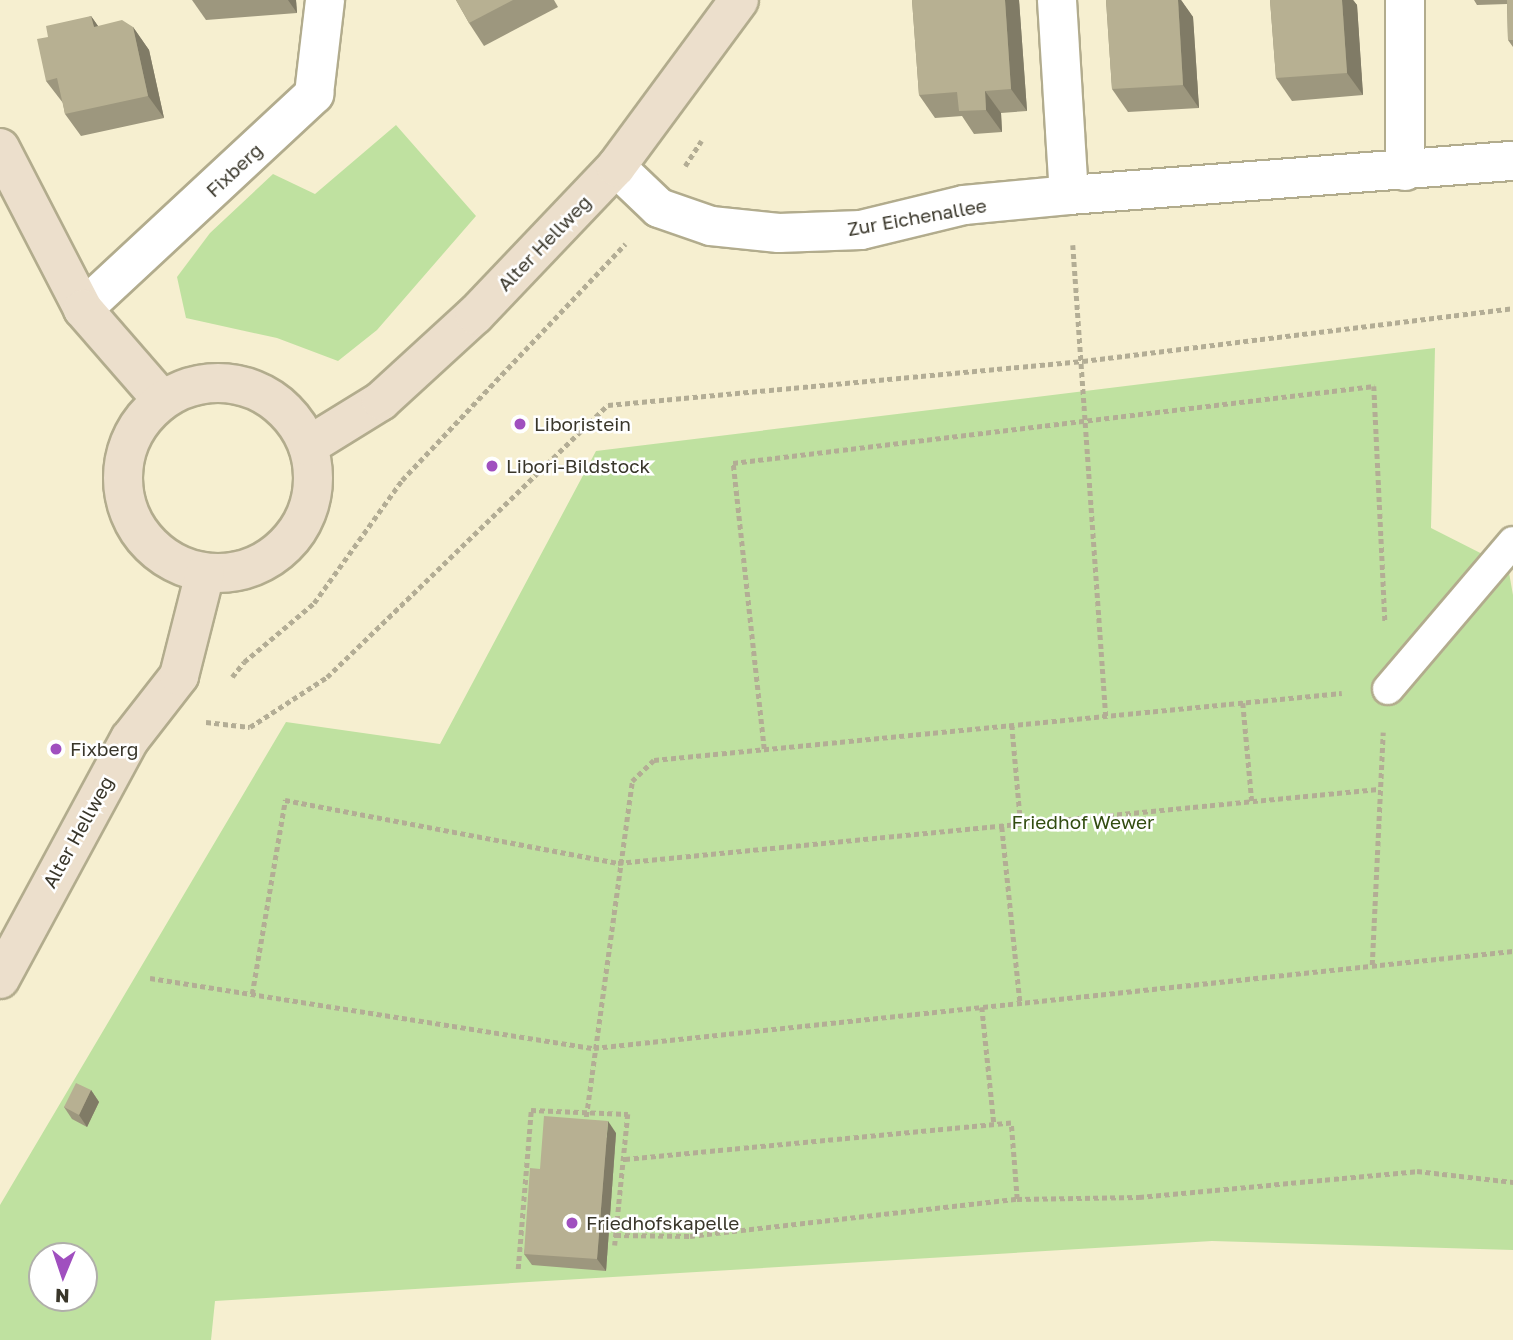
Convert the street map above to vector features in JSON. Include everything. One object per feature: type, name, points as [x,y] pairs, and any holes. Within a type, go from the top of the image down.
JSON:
[{"type":"main road","name":"Alter Hellweg","points":[[308,446],[381,401],[475,315],[616,167],[739,0]]},
{"type":"main road","points":[[0,148],[83,309],[162,400]]},
{"type":"main road","points":[[229,382],[263,393],[290,416],[308,446],[314,478],[308,510],[293,538],[268,560],[237,572],[205,573],[169,560],[141,536],[125,502],[122,463],[136,428],[162,400],[194,385],[229,382]]},
{"type":"main road","name":"Alter Hellweg","points":[[3,963],[130,739],[179,676],[192,639],[205,573]]},
{"type":"street","name":"Fixberg","points":[[83,309],[314,94],[325,0]]},
{"type":"street","points":[[1057,0],[1069,195]]},
{"type":"street","points":[[1405,0],[1405,171]]},
{"type":"street","name":"Zur Eichenallee","points":[[616,167],[659,208],[711,226],[779,233],[861,230],[964,205],[1513,161]]},
{"type":"lane","points":[[1388,689],[1513,542]]},
{"type":"path","points":[[229,682],[244,662],[314,603],[402,480],[659,208],[703,139]]},
{"type":"path","points":[[1069,195],[1083,361],[1106,716]]},
{"type":"path","points":[[250,727],[327,677],[608,405],[1083,361],[1513,308]]},
{"type":"path","points":[[764,749],[733,463],[1374,386],[1388,689],[1378,789],[1372,965]]},
{"type":"path","points":[[584,1131],[618,863],[632,781],[654,760],[1388,689]]},
{"type":"path","points":[[1243,703],[1252,802]]},
{"type":"path","points":[[130,739],[200,721],[207,712]]},
{"type":"path","points":[[1012,725],[1021,826]]},
{"type":"path","points":[[252,994],[285,800],[618,863],[1021,826],[1378,789]]},
{"type":"path","points":[[1002,827],[1020,1002]]},
{"type":"path","points":[[150,978],[594,1048],[1513,951]]},
{"type":"path","points":[[982,1007],[994,1124]]},
{"type":"path","points":[[518,1269],[531,1110],[628,1114],[615,1245]]},
{"type":"path","points":[[623,1160],[1012,1123],[1017,1199]]},
{"type":"path","points":[[616,1235],[690,1236],[1017,1199],[1139,1197],[1417,1171],[1513,1182]]},
{"type":"green space","points":[[396,125],[476,216],[377,330],[338,361],[277,338],[186,318],[177,277],[210,233],[273,174],[315,194]]},
{"type":"green space","name":"Friedhof Wewer","points":[[1435,348],[1431,528],[1508,567],[1513,595],[1513,1250],[1212,1241],[215,1301],[211,1340],[0,1340],[0,1205],[286,722],[440,744],[596,451]]},
{"type":"building","points":[[456,0],[513,0],[469,23]]},
{"type":"building","points":[[912,0],[1005,0],[1011,89],[985,91],[986,110],[959,111],[957,92],[919,95]]},
{"type":"building","points":[[1106,0],[1178,0],[1183,85],[1112,89]]},
{"type":"building","points":[[1270,0],[1342,0],[1347,73],[1276,78]]},
{"type":"building","points":[[1507,0],[1513,0],[1513,40],[1508,40]]},
{"type":"building","points":[[91,16],[94,27],[122,20],[133,27],[148,96],[65,114],[57,78],[46,81],[37,39],[48,37],[46,26]]},
{"type":"building","points":[[76,1083],[91,1090],[79,1115],[64,1107]]},
{"type":"building","name":"Friedhofskapelle","points":[[544,1116],[608,1121],[597,1259],[524,1254],[530,1168],[540,1169]]},
{"type":"place","name":"Liboristein","points":[[520,424]]},
{"type":"place","name":"Libori-Bildstock","points":[[492,466]]},
{"type":"place","name":"Fixberg","points":[[56,749]]},
{"type":"place","name":"Friedhofskapelle","points":[[572,1223]]}]
